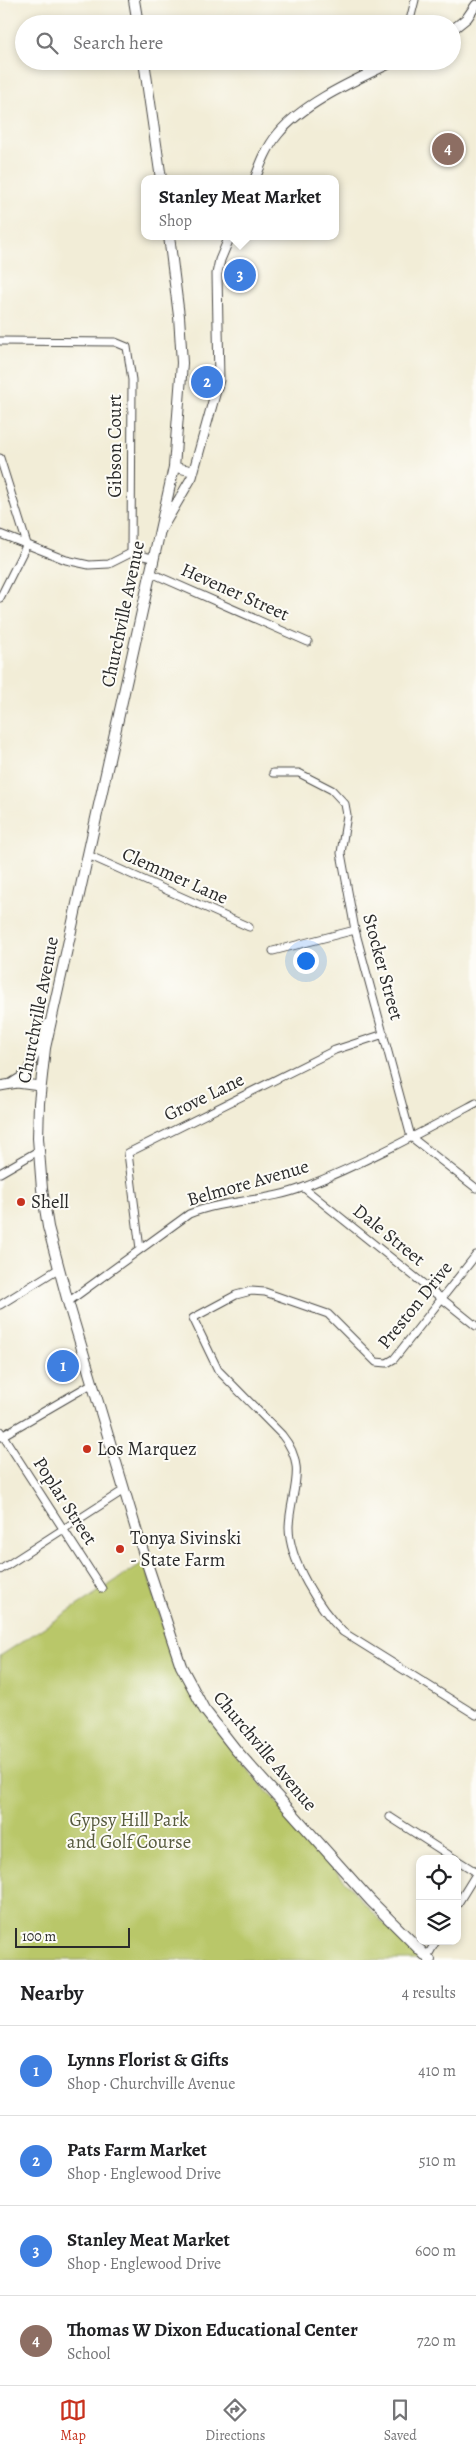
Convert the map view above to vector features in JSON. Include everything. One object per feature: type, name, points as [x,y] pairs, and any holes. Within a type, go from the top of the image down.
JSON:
[{"type":"main road","points":[[134,0],[136,15]]},
{"type":"main road","points":[[145,70],[160,175]]},
{"type":"main road","name":"Churchville Avenue","points":[[170,240],[182,356],[174,467],[152,558],[52,1016],[40,1086],[38,1151],[44,1205],[58,1269],[124,1490],[176,1653],[204,1709],[236,1750],[371,1901],[428,1958]]},
{"type":"street","points":[[411,15],[415,0]]},
{"type":"street","points":[[461,23],[476,5]]},
{"type":"street","points":[[365,75],[368,70]]},
{"type":"street","points":[[257,175],[267,150],[285,126],[309,108],[376,70]]},
{"type":"street","points":[[158,534],[188,485],[218,387],[217,274],[229,240]]},
{"type":"street","name":"Gibson Court","points":[[0,342],[121,343],[127,347],[132,380],[131,553]]},
{"type":"street","points":[[0,458],[28,544],[0,598]]},
{"type":"street","points":[[174,467],[192,471]]},
{"type":"street","points":[[0,534],[66,560],[89,565],[109,564],[131,553],[152,558]]},
{"type":"street","name":"Hevener Street","points":[[149,572],[308,642]]},
{"type":"street","name":"Stocker Street","points":[[273,773],[299,773],[332,790],[344,804],[348,815],[341,853],[355,930],[411,1137]]},
{"type":"street","name":"Clemmer Lane","points":[[88,855],[249,926]]},
{"type":"street","points":[[273,951],[355,930]]},
{"type":"street","points":[[11,1084],[29,1069],[37,1046],[52,1016]]},
{"type":"street","name":"Grove Lane","points":[[140,1249],[128,1153],[335,1050],[384,1034]]},
{"type":"street","points":[[0,1086],[11,1084],[40,1086]]},
{"type":"street","name":"Belmore Avenue","points":[[68,1302],[182,1219],[202,1209],[304,1188],[411,1137],[476,1103]]},
{"type":"street","points":[[411,1137],[476,1188]]},
{"type":"street","points":[[0,1173],[38,1151]]},
{"type":"street","name":"Dale Street","points":[[304,1188],[476,1326]]},
{"type":"street","name":"Preston Drive","points":[[476,1255],[394,1359],[383,1364],[376,1362],[328,1314],[268,1293],[251,1291],[236,1295],[193,1318],[218,1370],[282,1435],[290,1447],[298,1472],[290,1527],[292,1546],[299,1567],[332,1620],[343,1632],[476,1715]]},
{"type":"street","points":[[0,1305],[58,1269]]},
{"type":"street","points":[[1,1435],[93,1383]]},
{"type":"street","name":"Poplar Street","points":[[1,1435],[102,1589]]},
{"type":"street","points":[[0,1570],[124,1490]]},
{"type":"street","points":[[390,1817],[450,1855]]},
{"type":"street","points":[[460,1900],[476,1873],[461,1862]]},
{"type":"street","points":[[428,1958],[434,1945]]},
{"type":"green space","name":"Gypsy Hill Park and Golf Course","points":[[144,1562],[166,1634],[231,1750],[372,1912],[421,1960],[0,1960],[0,1656]]},
{"type":"place","name":"Thomas W Dixon Educational Center","points":[[448,149]]},
{"type":"place","name":"Stanley Meat Market","points":[[240,275]]},
{"type":"place","name":"Pats Farm Market","points":[[207,382]]},
{"type":"place","name":"Shell","points":[[21,1202]]},
{"type":"place","name":"Lynns Florist & Gifts","points":[[63,1366]]},
{"type":"place","name":"Los Marquez","points":[[87,1449]]},
{"type":"place","name":"Tonya Sivinski - State Farm","points":[[120,1549]]}]
